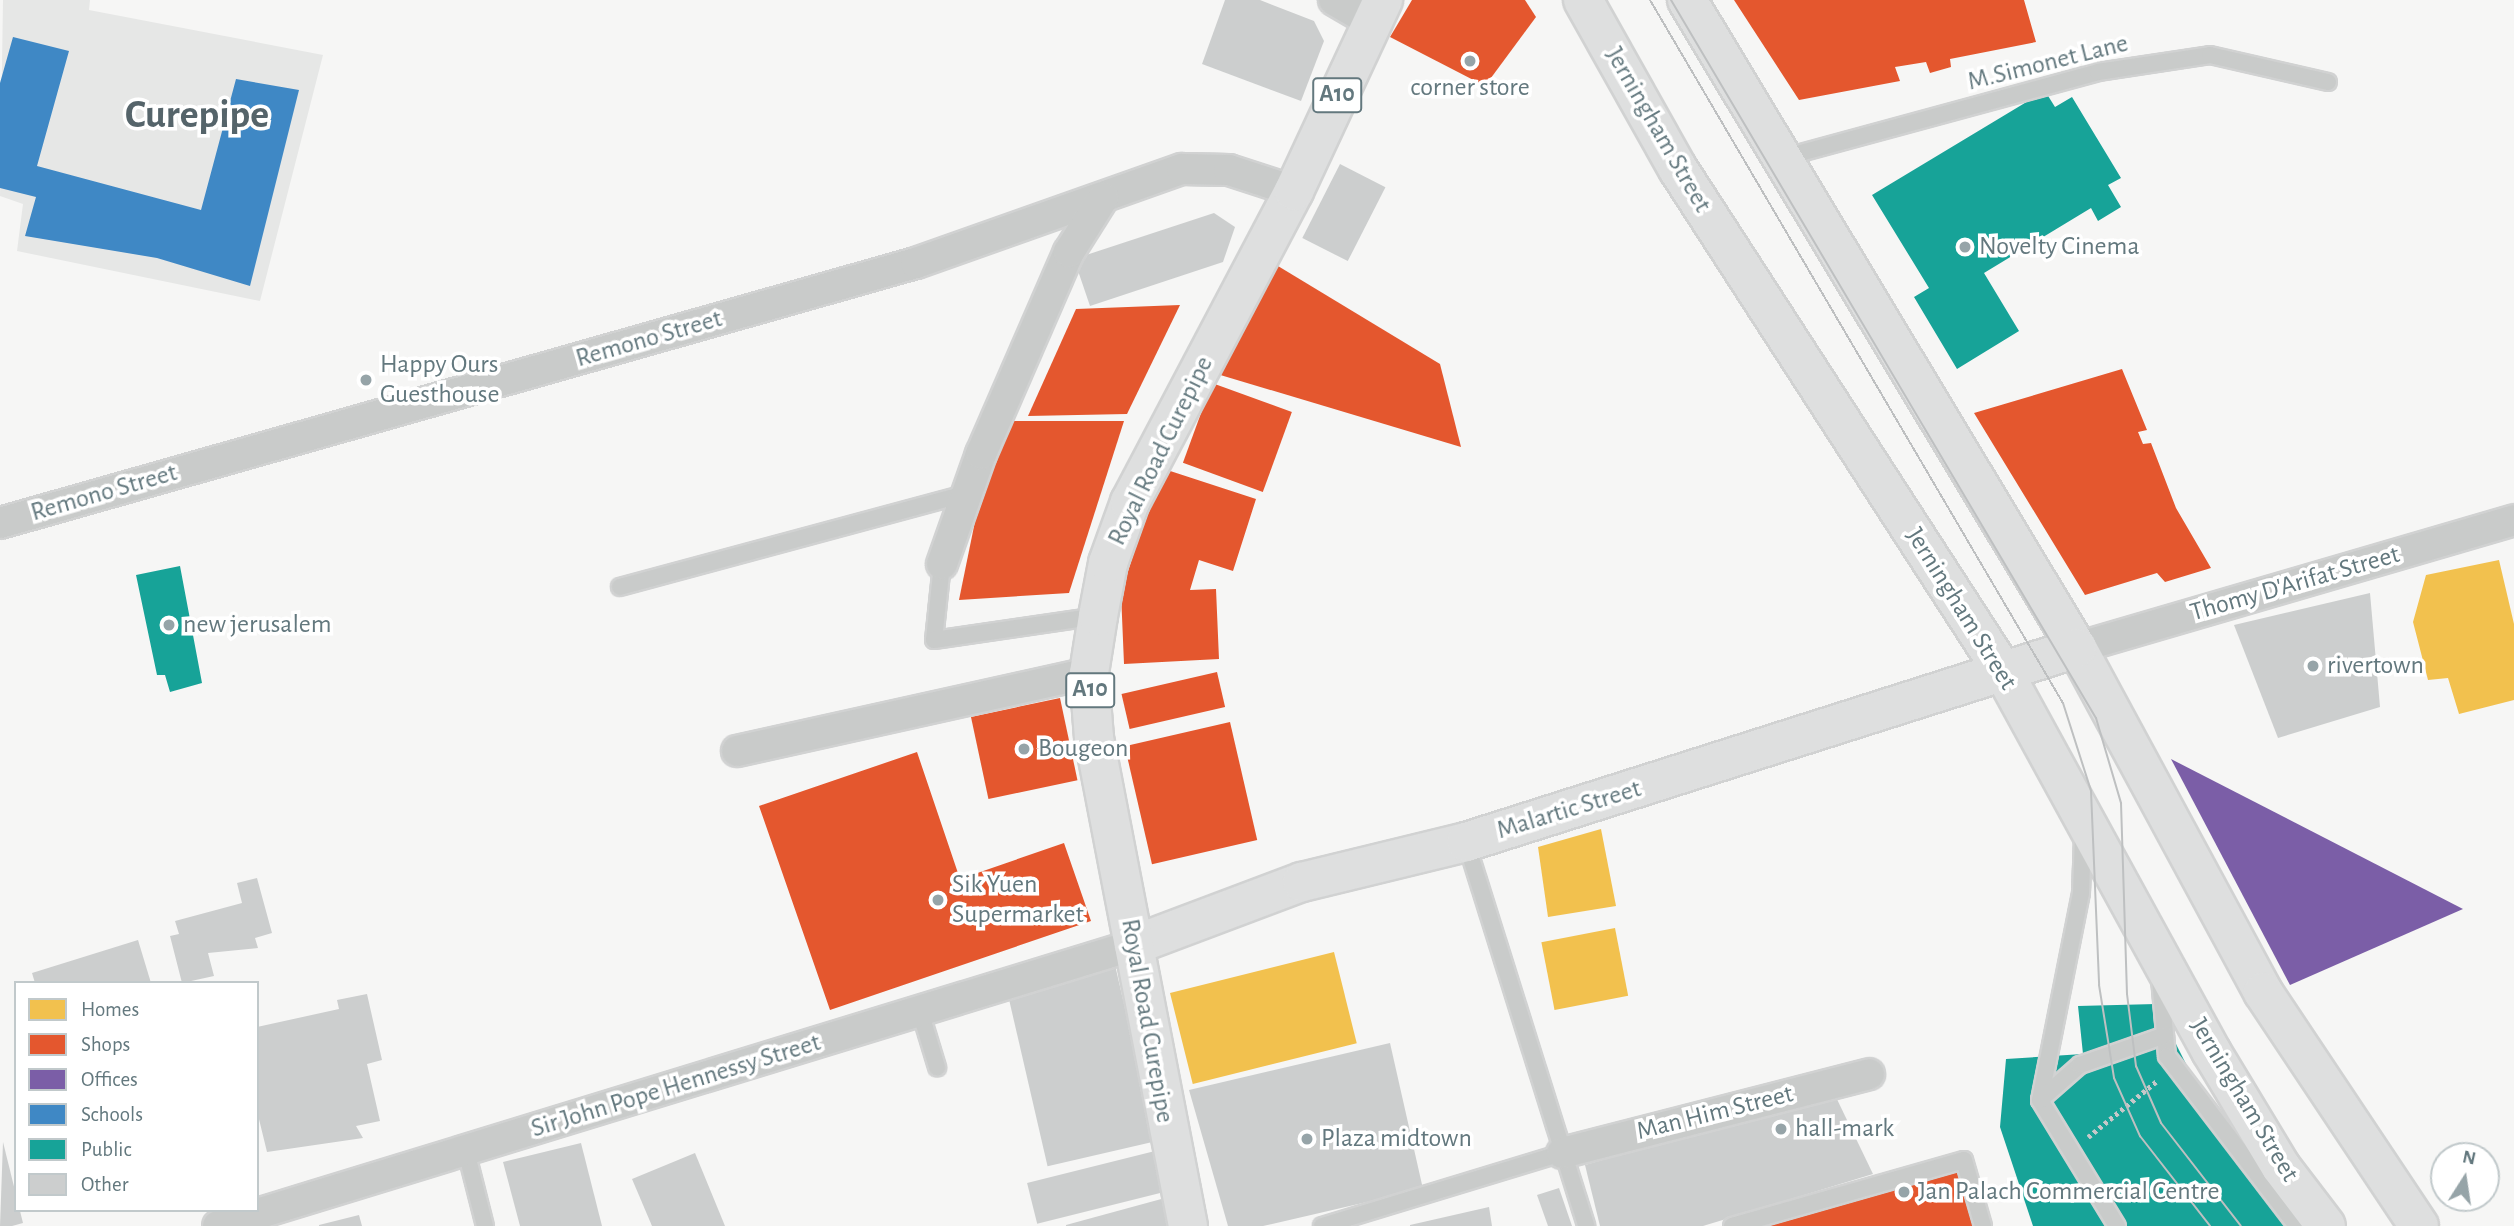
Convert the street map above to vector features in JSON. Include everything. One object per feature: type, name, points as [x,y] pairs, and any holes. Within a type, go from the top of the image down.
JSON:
[{"type":"street","points":[[1334,0],[1376,11]]},
{"type":"street","name":"Jerningham Street","points":[[1583,0],[1678,169],[2004,673],[2281,1167],[2326,1226]]},
{"type":"street","points":[[1687,0],[2077,648],[2263,992],[2419,1226]]},
{"type":"street","name":"Royal Road Curepipe","points":[[1188,1226],[1094,738],[1089,673],[1108,563],[1130,502],[1294,191],[1376,11]]},
{"type":"street","name":"Remono Street","points":[[0,523],[916,263],[1182,169],[1229,170],[1294,191]]},
{"type":"street","points":[[942,564],[968,493],[1069,252],[1103,198]]},
{"type":"street","name":"Thomy D'Arifat Street","points":[[2077,648],[2514,520]]},
{"type":"street","name":"Malartic Street","points":[[1134,945],[1302,882],[1466,842],[2077,648]]},
{"type":"street","points":[[737,751],[1089,673]]},
{"type":"street","name":"Sir John Pope Hennessy Street","points":[[218,1226],[1134,945]]},
{"type":"street","name":"Man Him Street","points":[[1562,1153],[1869,1074]]},
{"type":"lane","name":"M.Simonet Lane","points":[[1782,158],[2098,72],[2210,55],[2328,82]]},
{"type":"lane","points":[[620,587],[968,493]]},
{"type":"lane","points":[[942,564],[934,640],[1098,616]]},
{"type":"lane","points":[[2084,817],[2081,892],[2040,1100],[2117,1226]]},
{"type":"lane","points":[[1466,842],[1586,1226]]},
{"type":"lane","points":[[2157,950],[2165,1035],[2175,1067],[2297,1226]]},
{"type":"lane","points":[[920,1011],[937,1067]]},
{"type":"lane","points":[[2040,1100],[2080,1065],[2165,1035]]},
{"type":"lane","points":[[466,1151],[485,1226]]},
{"type":"lane","points":[[1322,1226],[1562,1153]]},
{"type":"lane","points":[[1732,1226],[1964,1160],[1983,1226]]},
{"type":"path","points":[[2071,1150],[2175,1067]]},
{"type":"shaded area","points":[[3,0],[90,0],[89,10],[323,55],[260,301],[17,251],[23,204],[0,196]]},
{"type":"building: Homes","points":[[2499,560],[2514,624],[2514,700],[2459,714],[2448,678],[2428,680],[2413,622],[2426,575]]},
{"type":"building: Homes","points":[[1601,829],[1616,906],[1548,917],[1538,847]]},
{"type":"building: Homes","points":[[1615,928],[1628,996],[1555,1010],[1541,942]]},
{"type":"building: Homes","points":[[1334,952],[1357,1043],[1193,1084],[1170,993]]},
{"type":"building: Shops","name":"corner store","points":[[1412,0],[1525,0],[1536,17],[1485,86],[1390,37]]},
{"type":"building: Shops","points":[[1734,0],[2024,0],[2036,42],[1950,59],[1951,67],[1930,73],[1926,62],[1895,67],[1900,81],[1799,100]]},
{"type":"building: Shops","points":[[1273,263],[1440,364],[1461,447],[1217,374]]},
{"type":"building: Shops","points":[[1180,305],[1127,414],[1028,416],[1076,309]]},
{"type":"building: Shops","points":[[2122,369],[2147,430],[2138,432],[2143,444],[2151,443],[2176,508],[2211,568],[2165,582],[2157,573],[2085,595],[1974,413]]},
{"type":"building: Shops","points":[[1212,383],[1292,412],[1263,492],[1183,463]]},
{"type":"building: Shops","points":[[1012,421],[1124,421],[1069,593],[959,600],[982,487]]},
{"type":"building: Shops","points":[[1161,468],[1256,499],[1233,571],[1199,560],[1190,590],[1216,589],[1219,659],[1124,664],[1121,593]]},
{"type":"building: Shops","points":[[1217,672],[1225,707],[1130,729],[1122,694]]},
{"type":"building: Shops","name":"Bougeon","points":[[1060,698],[1077,780],[988,799],[971,717]]},
{"type":"building: Shops","points":[[1230,722],[1257,840],[1152,864],[1125,746]]},
{"type":"building: Shops","name":"Sik Yuen Supermarket","points":[[917,752],[960,879],[1064,843],[1091,921],[830,1010],[759,806]]},
{"type":"building: Shops","name":"Jan Palach Commercial Centre","points":[[1959,1158],[1975,1226],[1727,1226]]},
{"type":"building: Offices","points":[[2171,759],[2463,909],[2290,985]]},
{"type":"building: Schools","points":[[13,37],[69,51],[37,166],[201,210],[236,79],[299,90],[250,286],[157,258],[25,236],[36,197],[0,188],[0,83]]},
{"type":"building: Public","name":"Novelty Cinema","points":[[2045,91],[2055,107],[2072,97],[2121,178],[2108,185],[2121,207],[2098,221],[2091,208],[1984,273],[2019,331],[1957,369],[1914,297],[1929,288],[1872,195]]},
{"type":"building: Public","name":"new jerusalem","points":[[180,566],[202,683],[170,692],[165,675],[157,675],[136,575]]},
{"type":"building: Public","points":[[2156,1004],[2203,1098],[2300,1226],[2033,1226],[2000,1127],[2006,1059],[2083,1054],[2078,1006]]},
{"type":"building: Other","points":[[1225,0],[1260,0],[1314,21],[1324,41],[1301,101],[1202,64]]},
{"type":"building: Other","points":[[1340,164],[1385,187],[1348,261],[1302,238]]},
{"type":"building: Other","points":[[1214,213],[1235,227],[1223,262],[1090,306],[1074,259]]},
{"type":"building: Other","name":"rivertown","points":[[2370,593],[2380,707],[2278,738],[2234,625]]},
{"type":"building: Other","points":[[257,878],[272,933],[255,938],[258,948],[208,953],[214,976],[181,981],[170,936],[179,934],[175,921],[242,903],[237,883]]},
{"type":"building: Other","points":[[138,940],[150,981],[34,981],[32,973]]},
{"type":"building: Other","points":[[1115,965],[1156,1141],[1048,1166],[1007,990]]},
{"type":"building: Other","points":[[367,994],[382,1060],[367,1064],[380,1121],[356,1126],[363,1138],[267,1152],[259,1119],[259,1027],[339,1009],[337,1000]]},
{"type":"building: Other","name":"Plaza midtown","points":[[1390,1043],[1423,1189],[1263,1226],[1228,1226],[1189,1090]]},
{"type":"building: Other","name":"hall-mark","points":[[1834,1093],[1873,1174],[1703,1226],[1600,1226],[1585,1165]]},
{"type":"building: Other","points":[[3,1142],[14,1187],[14,1212],[20,1212],[23,1223],[0,1226]]},
{"type":"building: Other","points":[[581,1143],[602,1226],[520,1226],[503,1162]]},
{"type":"building: Other","points":[[1159,1150],[1169,1191],[1037,1224],[1027,1183]]},
{"type":"building: Other","points":[[695,1153],[725,1226],[652,1226],[632,1179]]},
{"type":"building: Other","points":[[1559,1188],[1572,1226],[1548,1226],[1537,1195]]},
{"type":"building: Other","points":[[1165,1198],[1173,1226],[1066,1226],[1066,1225]]},
{"type":"building: Other","points":[[1489,1207],[1492,1226],[1410,1226],[1410,1225]]},
{"type":"building: Other","points":[[359,1215],[362,1226],[319,1226],[319,1225]]},
{"type":"tram line","points":[[1650,0],[2063,703],[2091,791],[2099,985],[2114,1078],[2140,1136],[2210,1226]]},
{"type":"tram line","points":[[1671,0],[2096,718],[2121,803],[2127,994],[2136,1066],[2161,1123],[2241,1226]]},
{"type":"place","name":"corner store","points":[[1470,61]]},
{"type":"place","name":"Novelty Cinema","points":[[1965,247]]},
{"type":"place","name":"Happy Ours Guesthouse","points":[[366,380]]},
{"type":"place","name":"new jerusalem","points":[[169,625]]},
{"type":"place","name":"rivertown","points":[[2313,666]]},
{"type":"place","name":"Bougeon","points":[[1024,749]]},
{"type":"place","name":"Sik Yuen Supermarket","points":[[938,900]]},
{"type":"place","name":"hall-mark","points":[[1781,1129]]},
{"type":"place","name":"Plaza midtown","points":[[1307,1139]]},
{"type":"place","name":"Jan Palach Commercial Centre","points":[[1904,1192]]},
{"type":"district","name":"Curepipe","points":[[197,115]]}]
